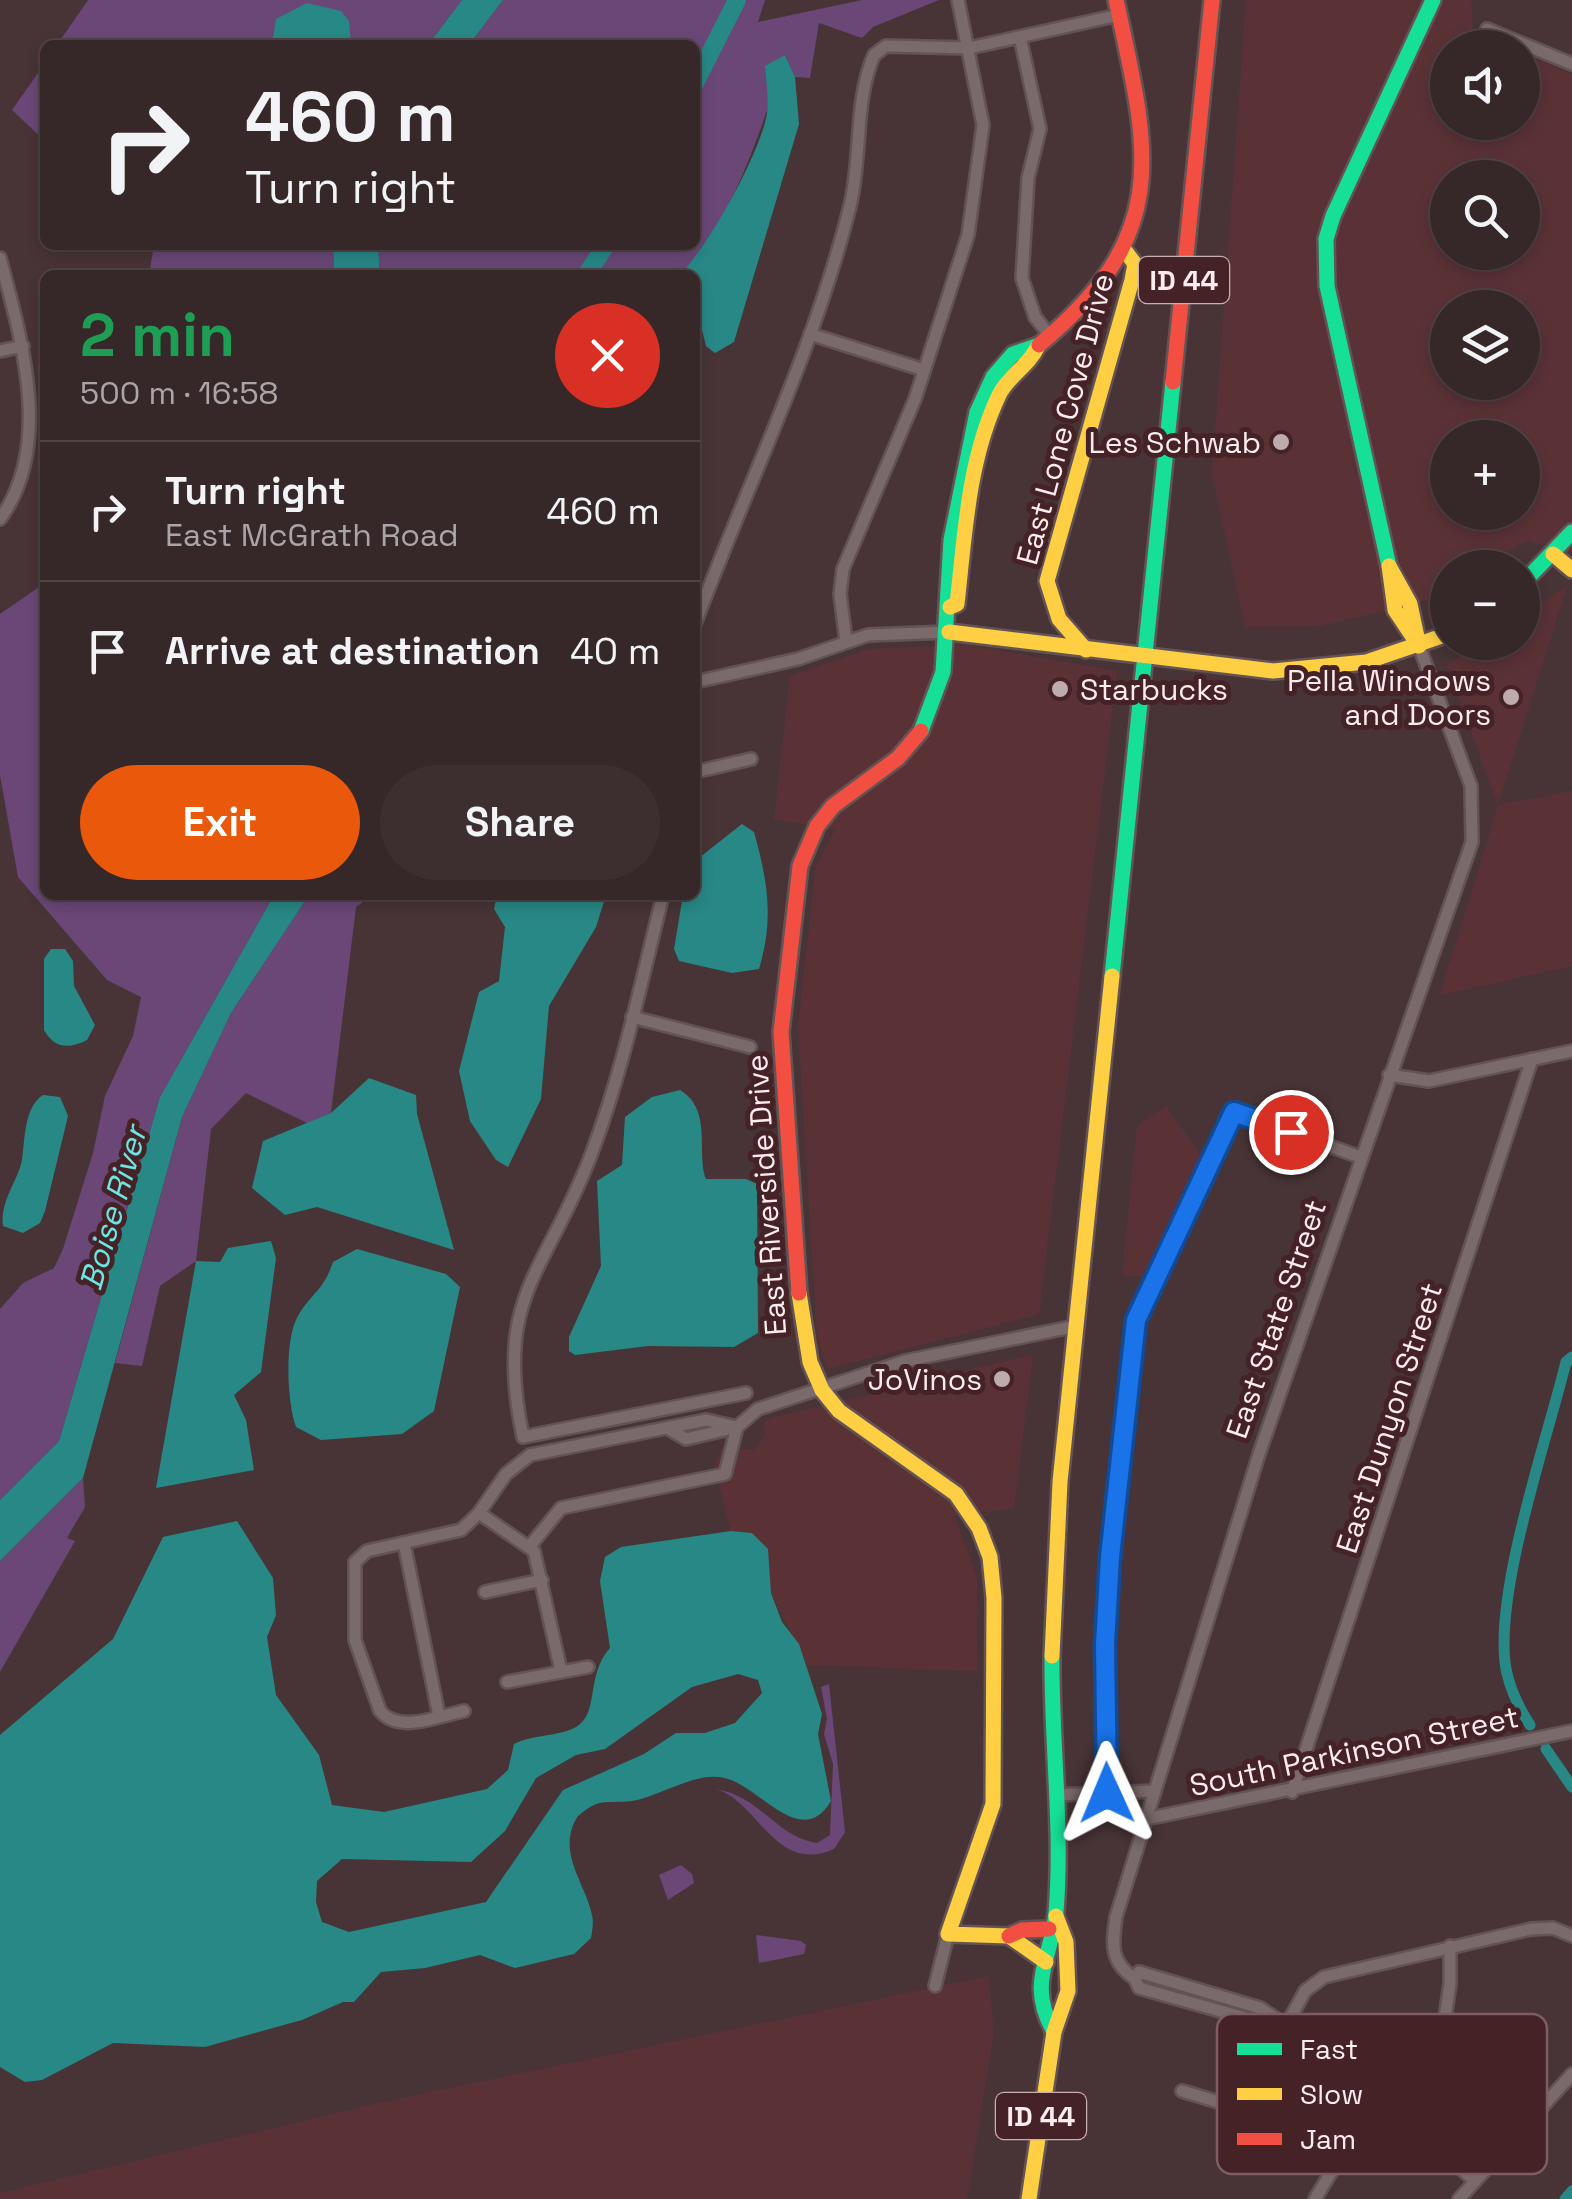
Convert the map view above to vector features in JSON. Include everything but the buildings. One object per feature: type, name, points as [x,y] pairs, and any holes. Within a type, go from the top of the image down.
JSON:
[{"type":"main road","name":"ID 44","points":[[1054,2032],[1042,2017],[1053,1923],[1056,1795],[1052,1660],[1057,1529],[1212,0]]},
{"type":"main road","points":[[1419,646],[1420,631],[1400,582],[1389,566],[1327,286],[1326,239],[1332,216],[1433,0]]},
{"type":"main road","name":"East Riverside Drive","points":[[948,1934],[994,1804],[994,1598],[990,1557],[979,1528],[956,1494],[859,1429],[822,1390],[801,1324],[782,1032],[796,885],[807,846],[833,806],[898,758],[926,726],[944,672],[950,607],[944,602],[955,499],[984,396],[1011,356],[1044,342],[1095,300],[1126,252],[1138,216],[1142,140],[1118,8]]},
{"type":"main road","name":"East Lone Cove Drive","points":[[1086,650],[1060,624],[1050,604],[1047,581],[1136,264],[1126,252]]},
{"type":"main road","points":[[1540,567],[1572,532]]},
{"type":"main road","points":[[1554,554],[1572,570]]},
{"type":"main road","points":[[948,632],[1246,670],[1306,671],[1366,662],[1430,641]]},
{"type":"main road","name":"ID 44","points":[[1028,2199],[1054,2032],[1063,2020],[1068,1935],[1053,1923]]},
{"type":"main road","points":[[948,1934],[1009,1936],[1053,1923]]},
{"type":"main road","points":[[1009,1936],[1046,1962]]},
{"type":"street","points":[[846,641],[840,594],[844,569],[924,370],[968,235],[983,140],[983,112],[958,0]]},
{"type":"street","points":[[700,611],[810,334],[851,205],[870,64],[880,48],[969,48],[1118,8]]},
{"type":"street","points":[[1020,37],[1040,129],[1028,178],[1022,278],[1044,342]]},
{"type":"street","points":[[1540,51],[1572,64]]},
{"type":"street","points":[[0,258],[23,346],[27,448],[15,495],[0,519]]},
{"type":"street","points":[[810,334],[924,370]]},
{"type":"street","points":[[0,351],[23,346]]},
{"type":"street","points":[[700,681],[798,659],[868,635],[948,632]]},
{"type":"street","name":"East State Street","points":[[1266,2014],[1260,2008],[1139,1972],[1136,1979],[1120,1969],[1115,1958],[1116,1916],[1260,1454],[1458,883],[1473,822],[1470,786],[1419,646]]},
{"type":"street","points":[[700,771],[751,759]]},
{"type":"street","points":[[662,900],[591,1156],[520,1302],[512,1364],[522,1437],[746,1393]]},
{"type":"street","points":[[632,1017],[750,1047]]},
{"type":"street","points":[[1389,1075],[1429,1081],[1572,1051]]},
{"type":"street","name":"East Dunyon Street","points":[[1292,1792],[1532,1059]]},
{"type":"street","points":[[1107,1793],[1105,1644],[1110,1557],[1136,1320],[1234,1112],[1360,1157]]},
{"type":"street","points":[[464,1711],[404,1723],[388,1720],[358,1657],[355,1562],[366,1552],[456,1532],[479,1513],[506,1474],[530,1456],[660,1426],[686,1439],[737,1427],[758,1409],[905,1361],[1076,1326]]},
{"type":"street","points":[[530,1546],[561,1508],[724,1474],[737,1427]]},
{"type":"street","points":[[479,1513],[530,1546],[542,1580],[560,1671]]},
{"type":"street","points":[[404,1543],[440,1716]]},
{"type":"street","points":[[485,1592],[542,1580]]},
{"type":"street","points":[[507,1682],[588,1667]]},
{"type":"street","name":"South Parkinson Street","points":[[1146,1819],[1292,1792],[1572,1731]]},
{"type":"street","name":"South Parkinson Street","points":[[1056,1795],[1155,1792]]},
{"type":"street","points":[[1293,2014],[1305,1991],[1324,1977],[1531,1929],[1553,1928],[1572,1936]]},
{"type":"street","name":"East Riverside Drive","points":[[935,1986],[948,1934]]},
{"type":"street","points":[[1446,2014],[1450,1946]]},
{"type":"street","points":[[1547,2101],[1572,2074]]},
{"type":"street","points":[[1182,2091],[1217,2102]]},
{"type":"street","points":[[1315,2199],[1330,2174]]},
{"type":"street","points":[[1468,2174],[1475,2180]]},
{"type":"street","points":[[1459,2199],[1480,2174]]},
{"type":"shaded area","points":[[88,0],[462,0],[432,40],[60,40]]},
{"type":"shaded area","points":[[503,0],[765,0],[758,22],[862,0],[939,0],[873,27],[862,38],[819,23],[810,78],[795,77],[785,55],[730,202],[698,255],[684,270],[380,270],[378,250],[700,250],[700,40],[473,40]]},
{"type":"shaded area","points":[[1246,0],[1471,0],[1473,30],[1430,30],[1430,140],[1540,140],[1540,61],[1572,74],[1572,556],[1528,540],[1511,550],[1430,550],[1428,600],[1320,626],[1245,627],[1212,474]]},
{"type":"shaded area","points":[[40,70],[40,136],[12,110]]},
{"type":"shaded area","points":[[153,250],[333,250],[334,270],[150,270]]},
{"type":"shaded area","points":[[40,586],[40,900],[271,900],[160,1097],[59,1441],[0,1500],[0,1309],[23,1283],[54,1268],[63,1249],[93,1153],[105,1096],[133,1036],[141,997],[107,980],[18,877],[0,775],[0,614]]},
{"type":"shaded area","points":[[1567,586],[1498,805],[1572,791],[1572,966],[1440,995],[1498,806],[1447,665],[1455,660],[1540,660],[1540,604]]},
{"type":"shaded area","points":[[967,645],[1117,671],[1039,1314],[828,1369],[817,1338],[798,1026],[816,866],[835,830],[774,819],[790,676],[870,649]]},
{"type":"shaded area","points":[[306,900],[366,900],[356,907],[331,1113],[307,1123],[246,1093],[211,1129],[196,1261],[160,1286],[142,1366],[115,1363],[182,1117],[231,1013]]},
{"type":"shaded area","points":[[1166,1106],[1204,1160],[1146,1277],[1122,1275],[1137,1125]]},
{"type":"shaded area","points":[[1033,1354],[1014,1508],[954,1516],[977,1578],[977,1671],[807,1665],[771,1593],[768,1549],[752,1533],[731,1531],[714,1467],[721,1449],[754,1450],[765,1436],[764,1421],[776,1417]]},
{"type":"shaded area","points":[[83,1478],[85,1507],[67,1538],[75,1541],[0,1672],[0,1561]]},
{"type":"shaded area","points":[[829,1684],[845,1832],[834,1849],[814,1854],[797,1852],[769,1834],[731,1796],[716,1789],[745,1800],[803,1839],[817,1843],[830,1835],[833,1764],[824,1734],[827,1719],[821,1687]]},
{"type":"shaded area","points":[[681,1865],[692,1874],[694,1883],[668,1900],[659,1875]]},
{"type":"shaded area","points":[[756,1935],[801,1941],[806,1945],[804,1954],[759,1963]]},
{"type":"shaded area","points":[[989,1976],[994,2032],[967,2199],[0,2199],[0,2193],[392,2100]]},
{"type":"water","points":[[462,0],[503,0],[473,40],[432,40]]},
{"type":"water","points":[[307,3],[341,11],[349,21],[351,40],[273,40],[276,19]]},
{"type":"water","points":[[785,55],[795,77],[799,124],[734,342],[715,353],[706,346],[700,325],[700,270],[684,270],[718,223],[763,130],[768,95],[765,66]]},
{"type":"water","points":[[333,250],[378,250],[380,270],[334,270]]},
{"type":"water","points":[[742,824],[754,832],[766,884],[768,917],[759,969],[732,973],[679,961],[674,949],[682,900],[700,900],[700,857]]},
{"type":"water","points":[[271,900],[306,900],[231,1013],[182,1117],[83,1478],[0,1561],[0,1500],[59,1441],[160,1097]]},
{"type":"water","points":[[496,900],[604,900],[596,927],[549,1006],[541,1099],[508,1167],[496,1160],[470,1121],[459,1071],[479,992],[499,981],[505,927],[494,909]]},
{"type":"water","points":[[51,949],[65,949],[73,961],[74,986],[95,1025],[87,1040],[74,1045],[58,1044],[44,1030],[44,959]]},
{"type":"water","points":[[369,1078],[416,1095],[417,1114],[454,1250],[317,1207],[285,1215],[252,1188],[263,1141],[331,1113]]},
{"type":"water","points":[[680,1090],[697,1109],[706,1179],[746,1179],[757,1184],[758,1333],[734,1347],[648,1346],[575,1355],[569,1351],[569,1337],[601,1266],[597,1181],[622,1165],[625,1117],[652,1097]]},
{"type":"water","points":[[43,1095],[60,1097],[68,1116],[45,1211],[40,1223],[23,1233],[3,1226],[3,1217],[22,1160],[29,1116]]},
{"type":"water","points":[[271,1241],[276,1258],[261,1372],[234,1395],[246,1420],[254,1470],[156,1488],[196,1261],[220,1262],[228,1248]]},
{"type":"water","points":[[357,1249],[446,1274],[460,1287],[434,1411],[402,1434],[321,1440],[296,1427],[289,1387],[291,1340],[298,1316],[325,1280],[333,1262]]},
{"type":"water","points":[[237,1521],[273,1578],[276,1615],[267,1637],[276,1695],[319,1755],[332,1805],[384,1812],[487,1789],[508,1770],[514,1744],[569,1730],[583,1721],[602,1659],[610,1648],[600,1581],[605,1557],[621,1547],[731,1531],[752,1533],[768,1549],[771,1593],[782,1622],[799,1644],[822,1714],[818,1734],[831,1801],[820,1815],[807,1820],[795,1818],[741,1785],[716,1777],[692,1780],[632,1801],[598,1803],[579,1815],[571,1832],[571,1857],[593,1921],[591,1938],[574,1954],[515,1968],[480,1955],[425,1968],[381,1972],[354,2002],[343,2002],[302,2020],[205,2047],[113,2043],[42,2080],[25,2082],[0,2067],[0,1735],[113,1639],[163,1537]],"holes":[[[738,1674],[758,1680],[762,1693],[735,1723],[705,1733],[676,1733],[644,1754],[563,1790],[486,1902],[349,1932],[322,1922],[316,1902],[317,1881],[342,1859],[471,1862],[505,1831],[536,1778],[576,1755],[605,1749],[692,1687]]]},
{"type":"waterway","points":[[700,73],[737,0]]},
{"type":"waterway","points":[[589,270],[603,250]]},
{"type":"waterway","points":[[1530,1725],[1515,1699],[1506,1669],[1507,1601],[1535,1474],[1566,1362],[1572,1357]]},
{"type":"waterway","points":[[1546,1749],[1572,1787]]},
{"type":"waterway","points":[[1565,2199],[1572,2191]]},
{"type":"traffic: fast","points":[[1389,566],[1327,286],[1326,239],[1333,216],[1433,0]]},
{"type":"traffic: fast","points":[[921,731],[943,672],[951,540],[977,412],[993,377],[1013,354],[1039,345]]},
{"type":"traffic: fast","points":[[1112,976],[1173,382]]},
{"type":"traffic: fast","points":[[1540,565],[1572,532]]},
{"type":"traffic: fast","points":[[1052,1656],[1058,1880],[1054,1928],[1041,1984],[1046,2014],[1054,2032]]},
{"type":"traffic: slow","points":[[1086,650],[1059,619],[1047,581],[1132,280],[1135,264],[1126,252]]},
{"type":"traffic: slow","points":[[950,607],[957,604],[969,498],[980,445],[1003,388],[1038,346]]},
{"type":"traffic: slow","points":[[1553,554],[1572,570]]},
{"type":"traffic: slow","points":[[1389,566],[1410,604],[1419,646],[1395,610],[1389,566]]},
{"type":"traffic: slow","points":[[949,632],[1273,671],[1366,662],[1430,640]]},
{"type":"traffic: slow","points":[[1052,1656],[1060,1482],[1112,976]]},
{"type":"traffic: slow","points":[[799,1293],[810,1362],[822,1390],[839,1411],[956,1494],[979,1528],[990,1557],[994,1598],[993,1804],[948,1934],[1009,1936],[1046,1962]]},
{"type":"traffic: slow","points":[[1029,2199],[1054,2032],[1068,1991],[1066,1942],[1056,1916]]},
{"type":"traffic: jam","points":[[1039,345],[1082,305],[1112,266],[1131,228],[1140,189],[1142,148],[1137,104],[1116,0]]},
{"type":"traffic: jam","points":[[1173,382],[1212,0]]},
{"type":"traffic: jam","points":[[799,1293],[781,1032],[800,866],[817,826],[833,806],[898,758],[921,731]]},
{"type":"traffic: jam","points":[[1009,1936],[1022,1930],[1049,1929]]},
{"type":"place","name":"Les Schwab","points":[[1281,442]]},
{"type":"place","name":"Starbucks","points":[[1060,689]]},
{"type":"place","name":"Pella Windows and Doors","points":[[1511,697]]},
{"type":"place","name":"JoVinos","points":[[1002,1379]]},
{"type":"route","points":[[1107,1793],[1105,1644],[1110,1557],[1136,1320],[1234,1112],[1291,1132]]},
{"type":"water label","name":"Boise River","points":[[113,1208]]}]
